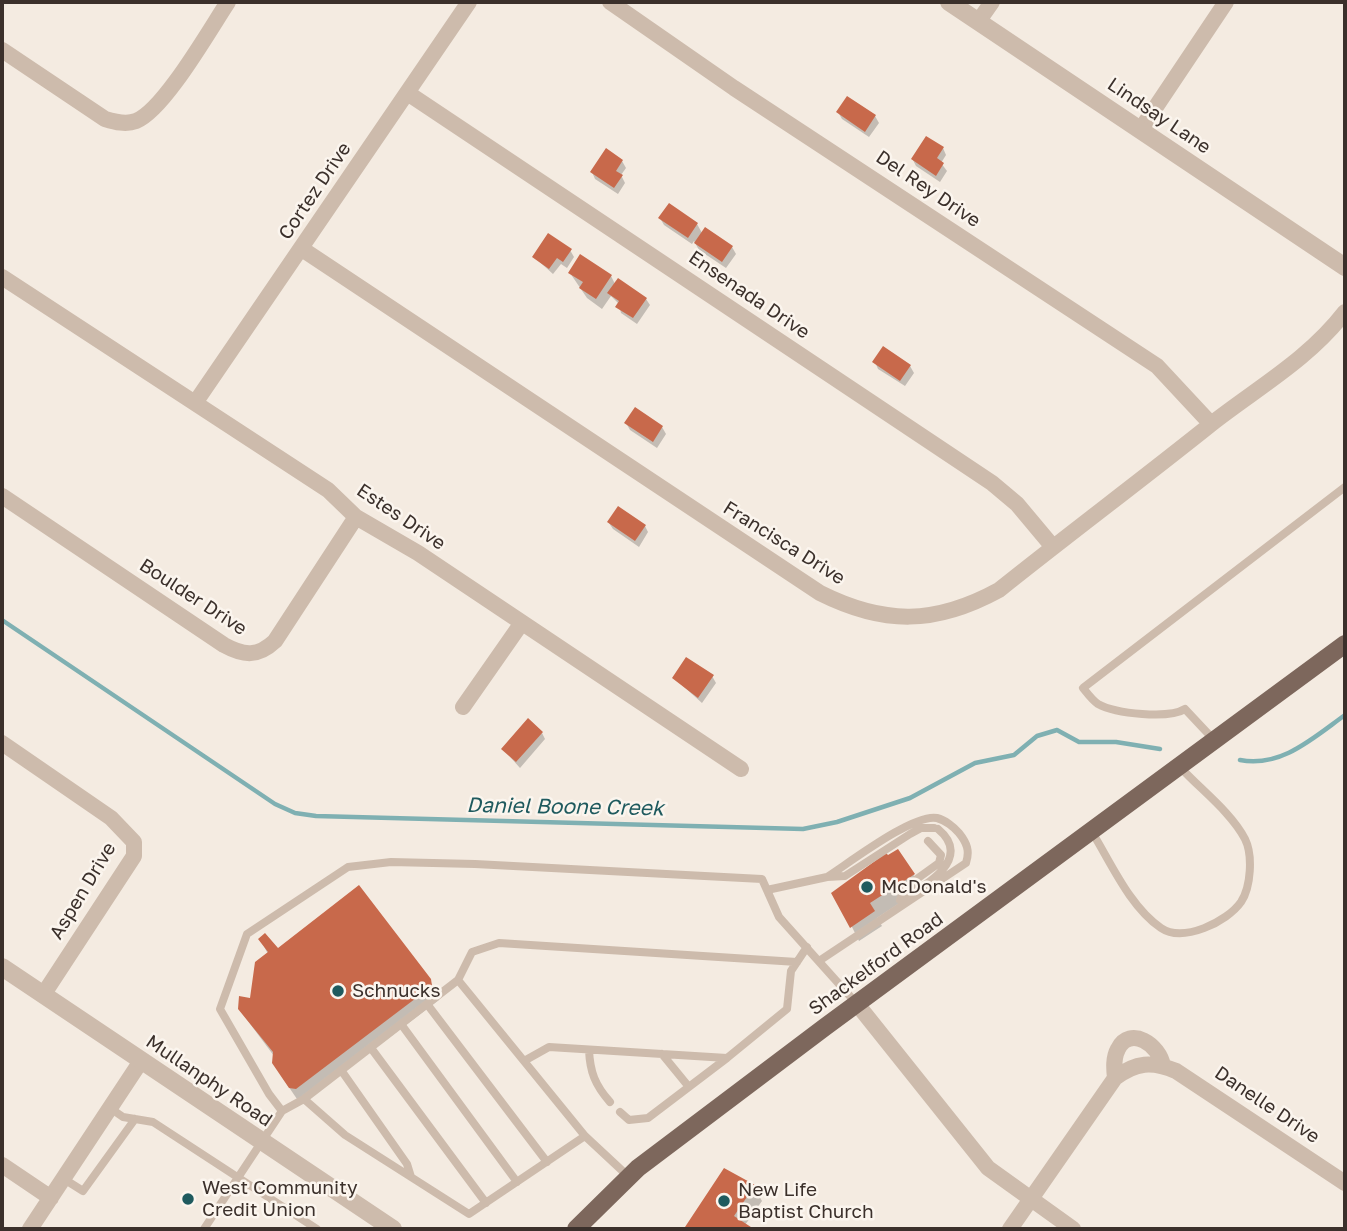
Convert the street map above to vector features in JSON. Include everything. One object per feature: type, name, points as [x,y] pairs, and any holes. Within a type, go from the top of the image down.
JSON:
[{"type":"main road","name":"Shackelford Road","points":[[576,1229],[629,1177],[857,1004],[1345,644]]},
{"type":"street","points":[[2,50],[105,119],[117,123],[134,122],[156,108],[228,2]]},
{"type":"street","name":"Cortez Drive","points":[[195,403],[273,285],[302,249],[374,140],[409,94],[469,2]]},
{"type":"street","name":"Del Rey Drive","points":[[610,2],[734,88],[1157,366],[1211,424]]},
{"type":"street","name":"Lindsay Lane","points":[[949,2],[1345,267]]},
{"type":"street","points":[[978,22],[992,2]]},
{"type":"street","points":[[1141,129],[1226,2]]},
{"type":"street","name":"Ensenada Drive","points":[[409,94],[992,483],[1017,504],[1053,547]]},
{"type":"street","name":"Francisca Drive","points":[[302,249],[588,438],[738,541],[846,606],[871,615],[898,617],[922,618],[948,612],[974,604],[999,590],[1211,424],[1290,368],[1329,333],[1345,312]]},
{"type":"street","name":"Estes Drive","points":[[2,277],[328,490],[356,517],[418,553],[741,769]]},
{"type":"street","name":"Boulder Drive","points":[[2,496],[224,645],[236,652],[250,654],[264,651],[275,641],[356,517]]},
{"type":"street","points":[[463,707],[521,624]]},
{"type":"street","name":"Aspen Drive","points":[[2,743],[111,818],[134,842],[134,856],[43,995]]},
{"type":"street","name":"Mullanphy Road","points":[[2,967],[391,1229]]},
{"type":"street","points":[[857,1004],[988,1168],[1073,1229]]},
{"type":"street","name":"Danelle Drive","points":[[1115,1078],[1117,1051],[1121,1044],[1133,1040],[1145,1040],[1155,1046],[1161,1054],[1163,1066]]},
{"type":"street","points":[[30,1229],[141,1060]]},
{"type":"street","name":"Danelle Drive","points":[[1115,1078],[1139,1064],[1163,1066],[1193,1081],[1345,1183]]},
{"type":"street","points":[[1010,1229],[1115,1078]]},
{"type":"street","points":[[2,1165],[51,1198]]},
{"type":"lane","points":[[1215,741],[1185,709],[1175,716],[1125,711],[1097,704],[1083,688],[1345,487]]},
{"type":"lane","points":[[1091,832],[1145,914],[1162,929],[1181,935],[1194,934],[1227,913],[1241,901],[1247,880],[1251,860],[1245,839],[1180,767]]},
{"type":"lane","points":[[819,961],[966,863],[966,843],[949,823],[935,818],[918,820],[827,877]]},
{"type":"lane","points":[[767,890],[827,877],[845,877],[921,828],[936,829],[952,848],[950,860],[941,873],[901,898]]},
{"type":"lane","points":[[898,909],[907,886],[939,863],[941,855],[927,839],[910,834]]},
{"type":"lane","points":[[282,1111],[269,1094],[220,1009],[247,934],[348,867],[391,862],[463,864],[761,879],[779,917],[857,1004]]},
{"type":"lane","points":[[204,1229],[282,1111],[304,1099],[458,980],[471,952],[499,943],[797,962]]},
{"type":"lane","points":[[620,1112],[629,1121],[648,1118],[787,1009],[791,971],[807,947]]},
{"type":"lane","points":[[458,980],[585,1136],[629,1177]]},
{"type":"lane","points":[[427,1004],[547,1162]]},
{"type":"lane","points":[[401,1024],[517,1182]]},
{"type":"lane","points":[[371,1048],[486,1203]]},
{"type":"lane","points":[[524,1061],[549,1048],[727,1058]]},
{"type":"lane","points":[[589,1050],[590,1068],[598,1088],[610,1102]]},
{"type":"lane","points":[[662,1054],[689,1087]]},
{"type":"lane","points":[[341,1070],[407,1164],[411,1177]]},
{"type":"lane","points":[[304,1099],[345,1135],[469,1214],[585,1136]]},
{"type":"lane","points":[[110,1108],[123,1117],[153,1122],[317,1229]]},
{"type":"lane","points":[[64,1179],[83,1191],[135,1119]]},
{"type":"building","points":[[847,96],[876,115],[865,132],[836,112]]},
{"type":"building","points":[[926,136],[944,147],[937,158],[944,163],[936,176],[911,159]]},
{"type":"building","points":[[606,148],[623,160],[616,171],[623,175],[614,188],[590,172]]},
{"type":"building","points":[[669,203],[698,223],[688,238],[658,218]]},
{"type":"building","points":[[705,227],[733,246],[722,262],[694,243]]},
{"type":"building","points":[[548,233],[572,249],[563,262],[557,258],[549,269],[532,257]]},
{"type":"building","points":[[580,254],[612,275],[596,299],[579,288],[583,282],[568,273]]},
{"type":"building","points":[[618,278],[647,298],[633,318],[615,307],[619,301],[607,293]]},
{"type":"building","points":[[883,346],[911,365],[900,381],[872,362]]},
{"type":"building","points":[[635,407],[663,426],[653,442],[624,423]]},
{"type":"building","points":[[618,506],[646,525],[635,541],[607,522]]},
{"type":"building","points":[[686,657],[714,675],[698,698],[672,678]]},
{"type":"building","points":[[528,718],[543,732],[516,762],[501,749]]},
{"type":"building","name":"McDonald's","points":[[898,849],[915,874],[870,903],[875,911],[850,928],[831,893],[886,853],[888,855]]},
{"type":"building","name":"Schnucks","points":[[359,885],[431,979],[432,986],[296,1089],[289,1088],[272,1063],[273,1052],[238,1009],[239,996],[250,998],[255,962],[268,952],[258,939],[265,933],[278,948]]},
{"type":"building","name":"New Life Baptist Church","points":[[724,1168],[755,1185],[734,1216],[754,1229],[685,1227]]},
{"type":"waterway","name":"Daniel Boone Creek","points":[[2,620],[275,804],[295,813],[316,816],[803,829],[837,822],[910,798],[975,763],[1014,755],[1037,736],[1057,730],[1079,742],[1116,742],[1160,749]]},
{"type":"waterway","name":"Daniel Boone Creek","points":[[1240,760],[1269,760],[1283,755],[1309,741],[1345,715]]},
{"type":"place","name":"McDonald's","points":[[867,887]]},
{"type":"place","name":"Schnucks","points":[[338,991]]},
{"type":"place","name":"West Community Credit Union","points":[[188,1199]]},
{"type":"place","name":"New Life Baptist Church","points":[[724,1201]]}]
